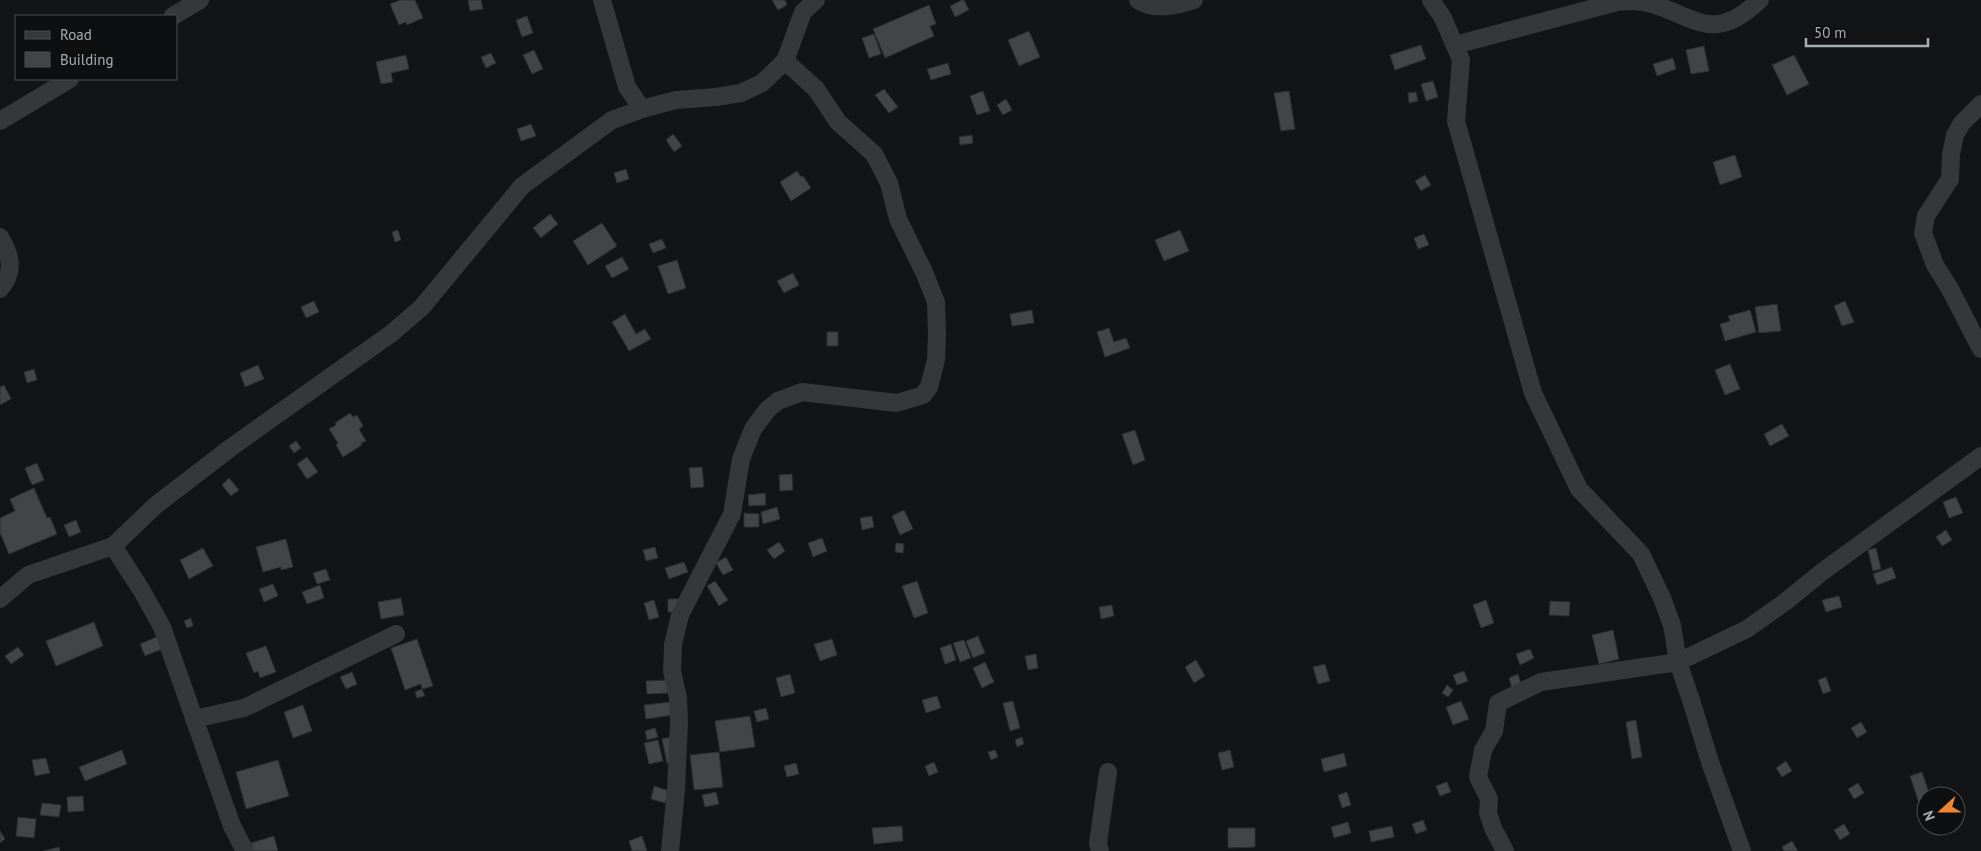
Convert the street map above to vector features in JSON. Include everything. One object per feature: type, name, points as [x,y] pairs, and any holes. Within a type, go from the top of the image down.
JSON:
[{"type":"street","points":[[175,15],[200,0]]},
{"type":"street","points":[[602,0],[627,87],[642,108]]},
{"type":"street","points":[[0,599],[28,575],[113,546],[156,505],[241,440],[392,333],[422,307],[522,186],[612,120],[642,108],[676,100],[741,93],[762,83],[785,61],[804,12],[816,0]]},
{"type":"street","points":[[1138,0],[1159,7],[1183,4],[1194,0]]},
{"type":"street","points":[[1431,0],[1455,44],[1460,60],[1456,121],[1532,393],[1579,489],[1641,554],[1662,598],[1672,625],[1678,662],[1692,700],[1710,762],[1742,851]]},
{"type":"street","points":[[1455,44],[1617,2],[1635,1],[1651,4],[1687,19],[1708,25],[1730,21],[1760,0]]},
{"type":"street","points":[[670,851],[676,790],[679,722],[678,698],[672,671],[673,645],[680,615],[732,514],[741,459],[753,429],[768,409],[778,401],[802,392],[897,403],[923,395],[929,387],[936,360],[936,302],[924,272],[898,219],[889,183],[874,154],[838,122],[816,89],[785,61]]},
{"type":"street","points":[[0,121],[68,80]]},
{"type":"street","points":[[1981,104],[1962,122],[1955,134],[1951,154],[1950,179],[1926,216],[1924,234],[1935,264],[1950,288],[1981,349]]},
{"type":"street","points":[[0,237],[8,256],[11,271],[8,280],[0,289]]},
{"type":"street","points":[[1505,851],[1493,828],[1488,813],[1489,799],[1478,777],[1483,750],[1494,731],[1498,702],[1541,682],[1678,662],[1747,629],[1981,456]]},
{"type":"street","points":[[113,546],[134,577],[162,627],[232,826],[245,851]]},
{"type":"street","points":[[194,719],[244,708],[396,634]]},
{"type":"street","points":[[1100,851],[1098,844],[1108,772]]},
{"type":"building","points":[[400,0],[415,0],[423,18],[407,25],[406,22],[399,25],[390,4]]},
{"type":"building","points":[[468,0],[481,0],[483,9],[470,11]]},
{"type":"building","points":[[772,0],[785,0],[787,5],[778,10]]},
{"type":"building","points":[[964,0],[969,10],[955,17],[950,6]]},
{"type":"building","points":[[929,5],[936,24],[930,26],[934,36],[885,58],[873,29]]},
{"type":"building","points":[[527,16],[533,33],[522,37],[516,20]]},
{"type":"building","points":[[1029,31],[1040,57],[1019,66],[1008,40]]},
{"type":"building","points":[[874,34],[881,54],[869,58],[862,38]]},
{"type":"building","points":[[1421,45],[1426,59],[1395,70],[1390,55]]},
{"type":"building","points":[[1704,46],[1709,71],[1691,74],[1686,50]]},
{"type":"building","points":[[534,50],[543,69],[532,74],[523,55]]},
{"type":"building","points":[[491,53],[496,63],[486,68],[481,57]]},
{"type":"building","points":[[406,55],[409,69],[391,73],[393,82],[381,84],[376,62]]},
{"type":"building","points":[[1794,55],[1809,84],[1787,95],[1772,65]]},
{"type":"building","points":[[1673,58],[1676,69],[1657,76],[1653,64]]},
{"type":"building","points":[[948,63],[951,74],[931,80],[927,69]]},
{"type":"building","points":[[1433,81],[1438,97],[1426,101],[1421,84]]},
{"type":"building","points":[[884,89],[898,107],[889,113],[875,95]]},
{"type":"building","points":[[983,91],[990,111],[977,115],[970,96]]},
{"type":"building","points":[[1289,91],[1295,129],[1281,131],[1274,93]]},
{"type":"building","points":[[1416,92],[1418,101],[1409,103],[1408,93]]},
{"type":"building","points":[[1006,99],[1012,110],[1003,115],[997,105]]},
{"type":"building","points":[[531,124],[536,136],[521,141],[517,129]]},
{"type":"building","points":[[673,134],[682,146],[674,152],[666,140]]},
{"type":"building","points":[[972,135],[973,143],[960,145],[959,137]]},
{"type":"building","points":[[1735,155],[1742,177],[1720,185],[1713,162]]},
{"type":"building","points":[[626,169],[629,179],[617,183],[614,173]]},
{"type":"building","points":[[797,171],[811,188],[791,201],[780,182]]},
{"type":"building","points":[[1425,175],[1431,185],[1421,191],[1415,181]]},
{"type":"building","points":[[550,214],[558,224],[541,238],[533,228]]},
{"type":"building","points":[[602,223],[617,246],[588,265],[573,241]]},
{"type":"building","points":[[398,230],[401,240],[395,242],[392,232]]},
{"type":"building","points":[[1180,230],[1189,251],[1164,261],[1155,240]]},
{"type":"building","points":[[1424,234],[1429,245],[1418,249],[1414,238]]},
{"type":"building","points":[[662,239],[666,248],[653,253],[649,244]]},
{"type":"building","points":[[622,257],[629,269],[612,278],[605,266]]},
{"type":"building","points":[[677,260],[686,288],[668,294],[658,266]]},
{"type":"building","points":[[793,273],[799,285],[784,293],[777,281]]},
{"type":"building","points":[[314,301],[319,312],[306,318],[301,307]]},
{"type":"building","points":[[1845,301],[1854,322],[1842,326],[1834,306]]},
{"type":"building","points":[[1777,304],[1781,331],[1759,333],[1755,307]]},
{"type":"building","points":[[1032,310],[1034,323],[1012,326],[1010,314]]},
{"type":"building","points":[[1750,310],[1756,332],[1725,341],[1720,324],[1730,321],[1728,316]]},
{"type":"building","points":[[625,314],[636,334],[645,329],[651,339],[629,351],[612,322]]},
{"type":"building","points":[[1109,328],[1114,342],[1126,338],[1130,348],[1105,357],[1097,332]]},
{"type":"building","points":[[827,332],[838,332],[838,346],[827,346]]},
{"type":"building","points":[[1730,364],[1740,389],[1725,395],[1715,370]]},
{"type":"building","points":[[258,365],[264,379],[245,387],[240,373]]},
{"type":"building","points":[[34,369],[37,380],[27,383],[24,372]]},
{"type":"building","points":[[4,385],[11,399],[0,405],[0,387]]},
{"type":"building","points":[[350,413],[353,417],[357,415],[363,426],[359,429],[366,441],[343,457],[336,445],[338,443],[329,429]]},
{"type":"building","points":[[1782,424],[1789,436],[1770,446],[1764,434]]},
{"type":"building","points":[[1135,430],[1145,460],[1133,465],[1122,434]]},
{"type":"building","points":[[296,441],[301,448],[294,453],[289,446]]},
{"type":"building","points":[[307,457],[318,472],[307,479],[297,464]]},
{"type":"building","points":[[37,463],[44,480],[32,485],[25,468]]},
{"type":"building","points":[[702,467],[704,487],[691,488],[689,468]]},
{"type":"building","points":[[792,474],[793,490],[780,491],[779,475]]},
{"type":"building","points":[[229,478],[239,490],[231,496],[222,485]]},
{"type":"building","points":[[34,488],[47,518],[50,517],[57,534],[9,554],[0,533],[0,518],[15,511],[10,499]]},
{"type":"building","points":[[765,493],[766,505],[749,506],[748,495]]},
{"type":"building","points":[[1956,497],[1963,513],[1949,518],[1943,502]]},
{"type":"building","points":[[777,507],[780,519],[763,524],[761,512]]},
{"type":"building","points":[[904,510],[913,529],[900,535],[892,516]]},
{"type":"building","points":[[744,513],[759,514],[759,527],[744,527]]},
{"type":"building","points":[[872,516],[874,527],[862,530],[860,518]]},
{"type":"building","points":[[76,520],[81,532],[69,537],[64,525]]},
{"type":"building","points":[[1946,530],[1952,540],[1942,546],[1936,537]]},
{"type":"building","points":[[822,538],[827,551],[813,557],[808,543]]},
{"type":"building","points":[[286,539],[293,567],[281,570],[281,567],[263,572],[256,547]]},
{"type":"building","points":[[779,542],[785,551],[774,559],[767,550]]},
{"type":"building","points":[[896,543],[904,544],[903,553],[895,552]]},
{"type":"building","points":[[655,547],[658,558],[646,561],[643,550]]},
{"type":"building","points":[[203,548],[213,566],[189,579],[180,560]]},
{"type":"building","points":[[1876,548],[1881,569],[1873,571],[1868,550]]},
{"type":"building","points":[[726,557],[733,570],[723,575],[716,563]]},
{"type":"building","points":[[684,562],[688,572],[669,579],[665,568]]},
{"type":"building","points":[[1892,567],[1896,578],[1877,585],[1873,574]]},
{"type":"building","points":[[326,569],[330,580],[317,584],[313,573]]},
{"type":"building","points":[[715,581],[728,600],[719,606],[707,586]]},
{"type":"building","points":[[917,581],[928,613],[914,618],[902,586]]},
{"type":"building","points":[[273,584],[278,596],[264,602],[259,589]]},
{"type":"building","points":[[320,585],[324,598],[307,604],[302,592]]},
{"type":"building","points":[[1839,596],[1842,607],[1826,612],[1822,600]]},
{"type":"building","points":[[401,598],[404,615],[381,619],[378,602]]},
{"type":"building","points":[[668,599],[680,599],[681,612],[668,612]]},
{"type":"building","points":[[654,600],[659,617],[649,620],[644,603]]},
{"type":"building","points":[[1486,600],[1494,623],[1481,628],[1473,605]]},
{"type":"building","points":[[1550,601],[1570,602],[1569,616],[1549,615]]},
{"type":"building","points":[[1112,605],[1114,616],[1101,619],[1099,607]]},
{"type":"building","points":[[191,618],[193,626],[187,628],[184,621]]},
{"type":"building","points":[[94,622],[103,646],[56,666],[46,641]]},
{"type":"building","points":[[1613,630],[1619,659],[1599,664],[1592,635]]},
{"type":"building","points":[[159,636],[164,648],[145,656],[140,644]]},
{"type":"building","points":[[978,636],[985,653],[973,658],[966,641]]},
{"type":"building","points":[[417,639],[433,686],[422,689],[421,684],[405,690],[391,648]]},
{"type":"building","points":[[832,639],[837,655],[820,661],[814,644]]},
{"type":"building","points":[[964,640],[971,658],[960,662],[953,643]]},
{"type":"building","points":[[951,644],[956,660],[945,664],[940,648]]},
{"type":"building","points":[[266,646],[276,672],[260,678],[258,671],[254,673],[246,653]]},
{"type":"building","points":[[18,647],[24,655],[11,664],[5,656]]},
{"type":"building","points":[[1530,649],[1534,658],[1520,665],[1516,654]]},
{"type":"building","points":[[1036,654],[1038,668],[1028,670],[1025,656]]},
{"type":"building","points":[[1196,660],[1205,676],[1194,683],[1185,667]]},
{"type":"building","points":[[985,662],[994,682],[982,688],[973,668]]},
{"type":"building","points":[[1325,664],[1330,681],[1318,684],[1313,667]]},
{"type":"building","points":[[1464,671],[1468,681],[1457,685],[1453,675]]},
{"type":"building","points":[[352,672],[357,684],[346,689],[340,677]]},
{"type":"building","points":[[790,674],[795,693],[781,697],[776,678]]},
{"type":"building","points":[[1518,674],[1521,684],[1512,688],[1509,678]]},
{"type":"building","points":[[1826,677],[1831,691],[1823,694],[1818,680]]},
{"type":"building","points":[[668,680],[668,693],[647,694],[646,681]]},
{"type":"building","points":[[1447,685],[1453,690],[1448,697],[1442,693]]},
{"type":"building","points":[[422,689],[425,696],[417,698],[415,692]]},
{"type":"building","points":[[937,696],[941,708],[926,713],[922,700]]},
{"type":"building","points":[[1013,701],[1020,728],[1010,731],[1003,703]]},
{"type":"building","points":[[1461,701],[1469,719],[1453,725],[1446,707]]},
{"type":"building","points":[[671,702],[673,715],[646,719],[644,705]]},
{"type":"building","points":[[303,705],[312,731],[293,738],[284,712]]},
{"type":"building","points":[[766,708],[769,719],[757,722],[754,711]]},
{"type":"building","points":[[750,716],[755,747],[720,752],[715,721]]},
{"type":"building","points":[[1636,720],[1642,757],[1632,759],[1626,722]]},
{"type":"building","points":[[1861,722],[1867,732],[1857,738],[1851,728]]},
{"type":"building","points":[[655,728],[658,737],[647,740],[645,731]]},
{"type":"building","points":[[672,737],[676,762],[667,763],[662,739]]},
{"type":"building","points":[[1022,737],[1024,744],[1017,747],[1015,740]]},
{"type":"building","points":[[658,740],[663,761],[649,764],[644,743]]},
{"type":"building","points":[[122,750],[127,764],[85,781],[79,767]]},
{"type":"building","points":[[995,750],[998,757],[991,760],[988,752]]},
{"type":"building","points":[[1230,750],[1234,767],[1222,770],[1218,753]]},
{"type":"building","points":[[719,752],[723,787],[694,790],[690,755]]},
{"type":"building","points":[[1344,753],[1347,766],[1324,772],[1321,759]]},
{"type":"building","points":[[46,758],[50,773],[35,776],[32,760]]},
{"type":"building","points":[[278,760],[289,796],[246,809],[236,772]]},
{"type":"building","points":[[1786,761],[1792,771],[1782,777],[1776,768]]},
{"type":"building","points":[[934,762],[938,772],[929,776],[925,766]]},
{"type":"building","points":[[796,763],[799,774],[787,777],[784,766]]},
{"type":"building","points":[[1922,772],[1927,786],[1916,786],[1916,794],[1910,776]]},
{"type":"building","points":[[1447,782],[1451,792],[1440,796],[1436,786]]},
{"type":"building","points":[[1858,783],[1864,793],[1854,799],[1848,789]]},
{"type":"building","points":[[654,786],[669,791],[665,803],[651,799]]},
{"type":"building","points":[[716,792],[719,804],[705,807],[702,795]]},
{"type":"building","points":[[1347,792],[1351,805],[1342,808],[1338,795]]},
{"type":"building","points":[[83,796],[84,811],[68,812],[67,797]]},
{"type":"building","points":[[42,803],[61,805],[59,817],[40,815]]},
{"type":"building","points":[[18,817],[36,819],[34,838],[16,836]]},
{"type":"building","points":[[1423,820],[1427,830],[1416,834],[1412,824]]},
{"type":"building","points":[[1348,822],[1351,833],[1334,838],[1331,827]]},
{"type":"building","points":[[1844,824],[1850,834],[1840,840],[1834,830]]},
{"type":"building","points":[[902,826],[903,841],[874,844],[872,828]]},
{"type":"building","points":[[1392,826],[1394,837],[1371,842],[1369,831]]},
{"type":"building","points":[[1228,828],[1255,828],[1255,847],[1228,848]]},
{"type":"building","points":[[0,831],[5,839],[0,843]]},
{"type":"building","points":[[274,836],[278,851],[253,851],[251,843]]},
{"type":"building","points":[[642,836],[647,851],[632,851],[629,841]]},
{"type":"building","points":[[1792,841],[1798,851],[1784,851],[1782,847]]},
{"type":"building","points":[[59,847],[60,851],[43,851]]}]
